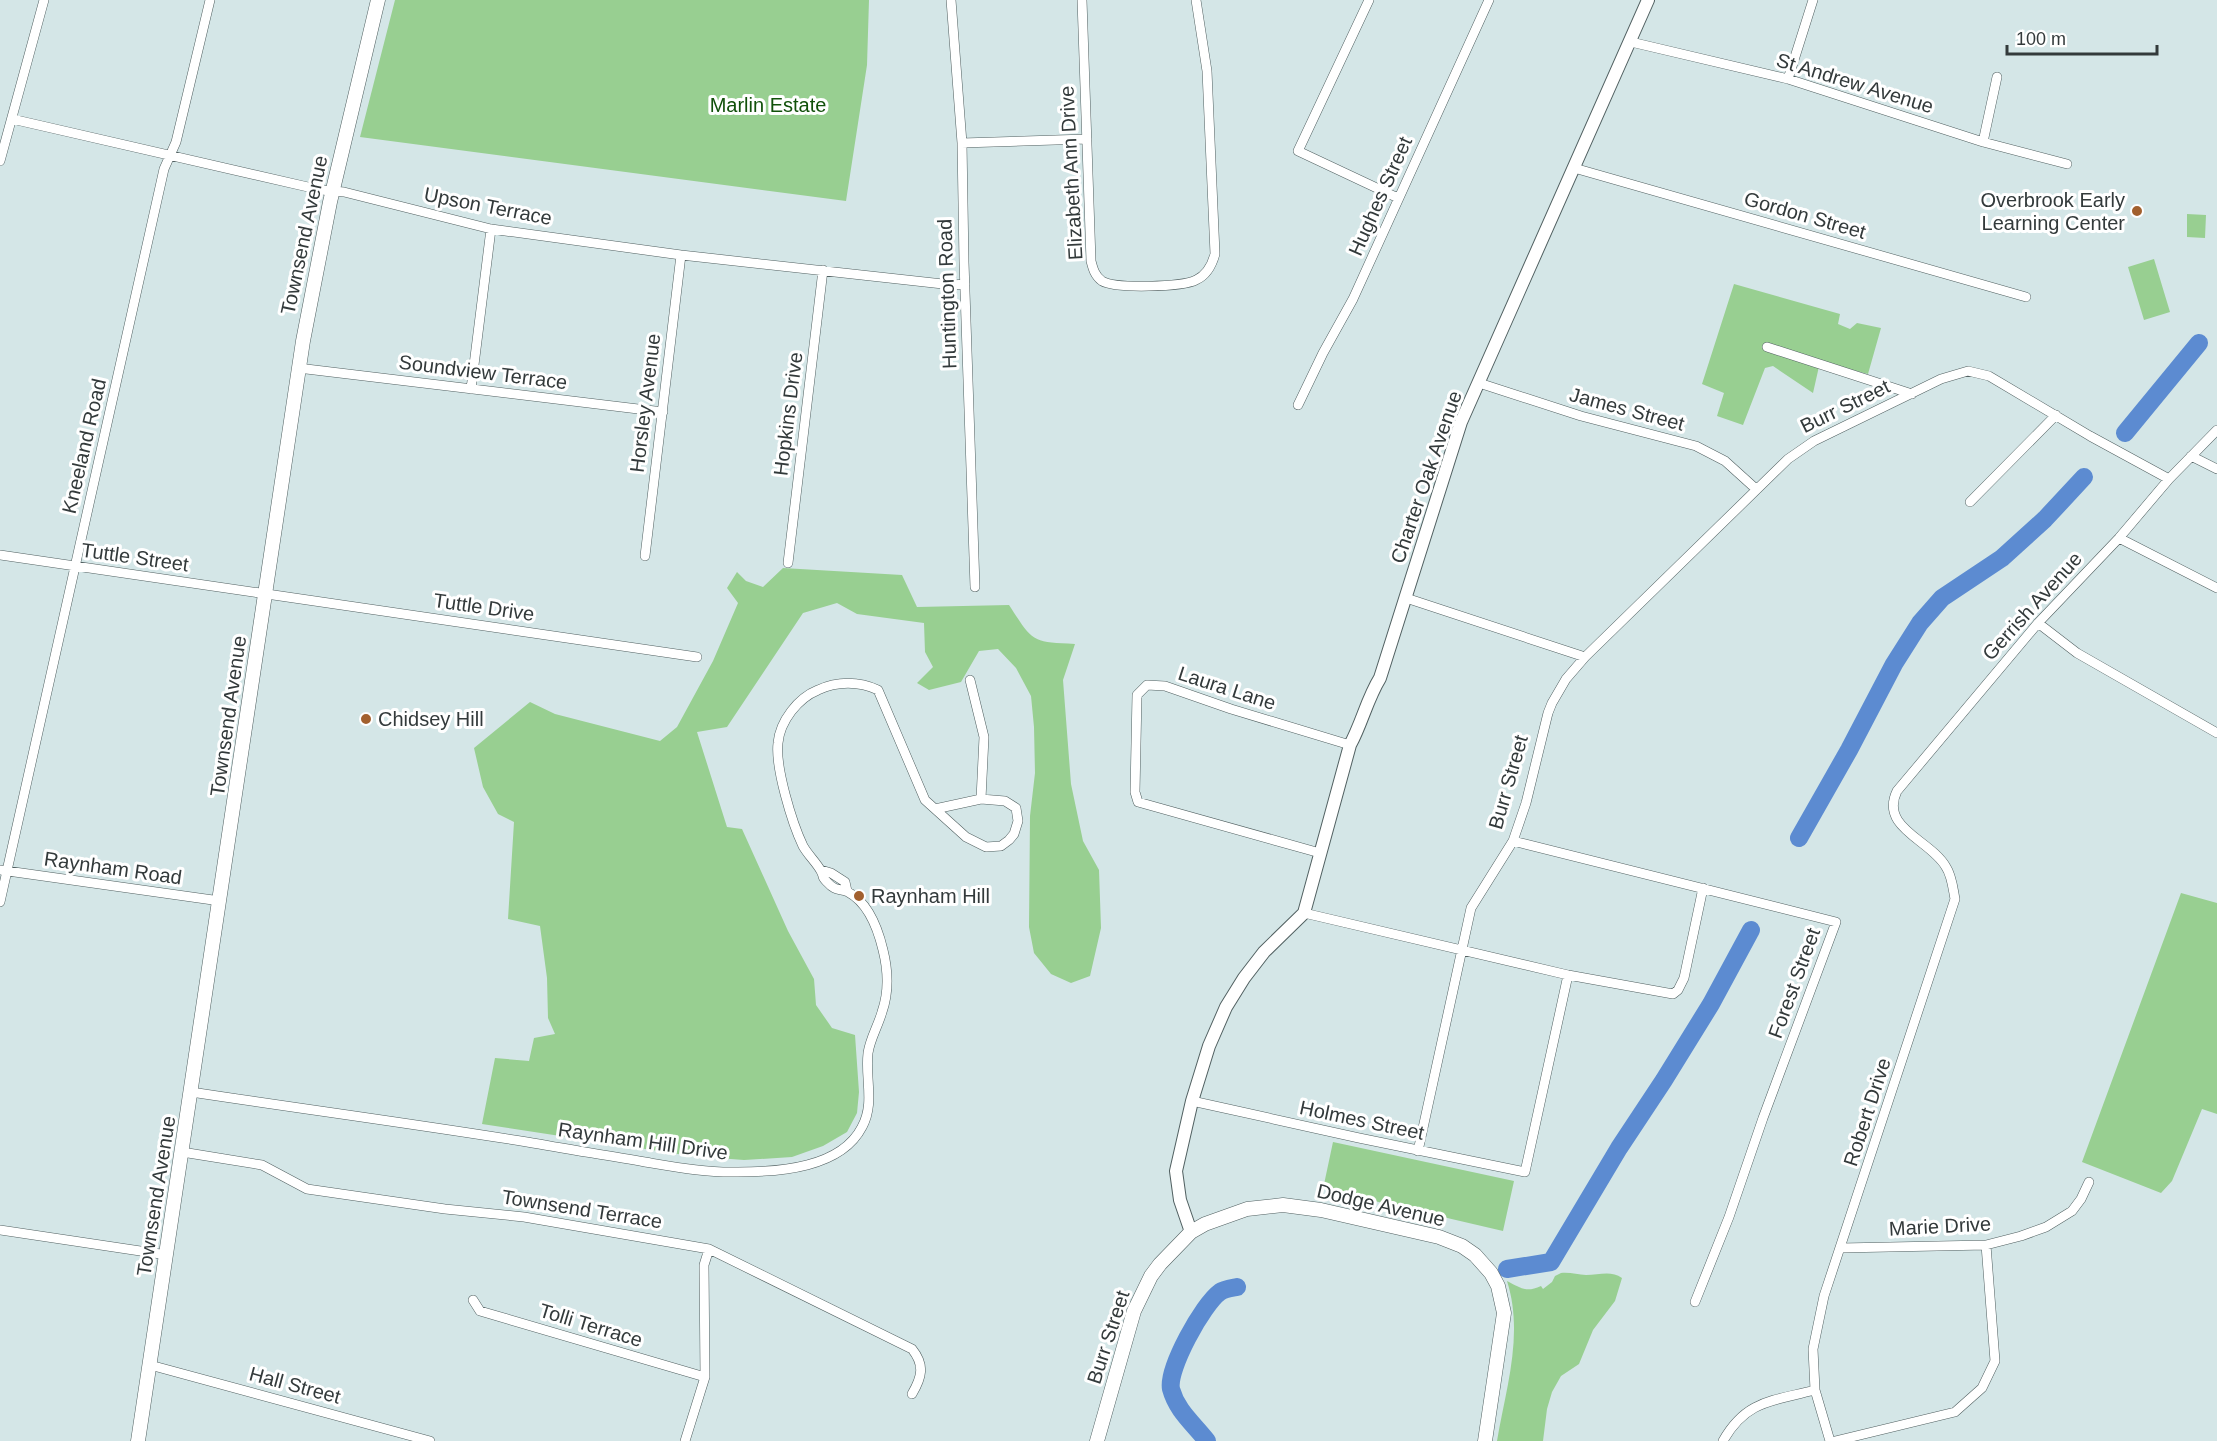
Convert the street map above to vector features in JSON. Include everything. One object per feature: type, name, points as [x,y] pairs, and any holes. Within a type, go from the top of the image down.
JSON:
[{"type":"main road","name":"Townsend Avenue","points":[[138,1441],[298,368],[332,191],[378,0]]},
{"type":"main road","name":"Dodge Avenue","points":[[1191,1232],[1236,1212],[1283,1205],[1321,1210],[1428,1234],[1462,1246],[1475,1255],[1491,1273],[1498,1286],[1503,1305],[1498,1362],[1485,1441]]},
{"type":"main road","name":"Burr Street","points":[[1097,1441],[1134,1311],[1142,1293],[1160,1264],[1191,1232]]},
{"type":"street","points":[[0,161],[44,0]]},
{"type":"street","name":"Kneeland Road","points":[[0,902],[4,870],[162,181],[169,155],[176,142],[210,0]]},
{"type":"street","name":"Huntington Road","points":[[951,0],[962,143],[975,587]]},
{"type":"street","name":"Elizabeth Ann Drive","points":[[1082,0],[1091,261],[1097,276],[1110,284],[1123,286],[1187,283],[1206,273],[1215,254],[1208,71],[1196,0]]},
{"type":"street","points":[[1369,0],[1298,152],[1398,198]]},
{"type":"street","name":"Hughes Street","points":[[1298,405],[1323,353],[1353,300],[1489,0]]},
{"type":"street","name":"Charter Oak Avenue","points":[[1304,912],[1350,745],[1380,678],[1461,422],[1648,0]]},
{"type":"street","points":[[1788,80],[1813,0]]},
{"type":"street","name":"St Andrew Avenue","points":[[1630,42],[1788,80],[1983,142],[2067,164]]},
{"type":"street","points":[[1983,142],[1997,77]]},
{"type":"street","name":"Upson Terrace","points":[[12,119],[344,192],[491,229],[681,255],[952,285],[965,284]]},
{"type":"street","points":[[962,143],[1086,139]]},
{"type":"street","name":"Gordon Street","points":[[1574,168],[2026,297]]},
{"type":"street","points":[[471,389],[491,229]]},
{"type":"street","name":"Horsley Avenue","points":[[645,556],[681,255]]},
{"type":"street","name":"Hopkins Drive","points":[[788,563],[823,270]]},
{"type":"street","points":[[1767,347],[1911,394]]},
{"type":"street","name":"Soundview Terrace","points":[[298,368],[663,412]]},
{"type":"street","name":"Burr Street","points":[[1418,1151],[1471,908],[1513,841],[1526,803],[1548,713],[1560,687],[1585,657],[1788,459],[1807,445],[1941,379],[1974,371],[1989,376],[2169,479]]},
{"type":"street","name":"James Street","points":[[1479,383],[1581,416],[1696,446],[1725,461],[1756,489]]},
{"type":"street","points":[[1970,502],[2056,416]]},
{"type":"street","name":"Gerrish Avenue","points":[[1894,817],[1892,801],[1897,791],[2038,623],[2118,538],[2169,479],[2217,430]]},
{"type":"street","points":[[2192,456],[2217,469]]},
{"type":"street","points":[[2118,538],[2217,588]]},
{"type":"street","name":"Tuttle Street","points":[[0,555],[266,594]]},
{"type":"street","name":"Tuttle Drive","points":[[266,594],[697,657]]},
{"type":"street","points":[[1406,598],[1585,657]]},
{"type":"street","points":[[2038,623],[2077,654],[2217,733]]},
{"type":"street","points":[[970,680],[984,737],[981,799]]},
{"type":"street","name":"Raynham Hill Drive","points":[[191,1092],[501,1138],[692,1170],[737,1172],[811,1164],[834,1156],[846,1148],[862,1128],[868,1113],[868,1051],[883,1011],[887,977],[883,949],[872,916],[847,891],[836,891],[824,880],[820,870],[804,848],[778,765],[777,744],[787,717],[807,695],[815,691],[846,683],[868,685],[878,690],[925,800],[948,823],[976,843],[986,847],[1001,846],[1010,840],[1018,821],[1016,808],[1005,801],[981,799],[935,809]]},
{"type":"street","name":"Laura Lane","points":[[1320,853],[1138,802],[1136,792],[1137,695],[1148,685],[1165,686],[1231,709],[1350,745]]},
{"type":"street","name":"Robert Drive","points":[[1832,1441],[1815,1390],[1813,1348],[1824,1296],[1955,899],[1946,866],[1894,817]]},
{"type":"street","name":"Forest Street","points":[[1513,841],[1836,922],[1729,1217],[1695,1302]]},
{"type":"street","name":"Raynham Road","points":[[4,870],[220,900]]},
{"type":"street","points":[[1191,1232],[1180,1200],[1176,1171],[1192,1101],[1209,1046],[1226,1007],[1264,952],[1304,912],[1463,948],[1568,975],[1673,994],[1678,990],[1684,978],[1703,888]]},
{"type":"street","name":"Holmes Street","points":[[1192,1101],[1525,1172],[1568,975]]},
{"type":"street","name":"Townsend Terrace","points":[[182,1152],[262,1164],[307,1189],[534,1219],[709,1249],[912,1349],[918,1357],[921,1371],[919,1382],[912,1394]]},
{"type":"street","name":"Marie Drive","points":[[1841,1248],[1986,1245],[2046,1227],[2072,1211],[2089,1182]]},
{"type":"street","points":[[0,1230],[166,1255]]},
{"type":"street","points":[[1832,1441],[1955,1412],[1982,1388],[1995,1361],[1986,1245]]},
{"type":"street","points":[[685,1441],[705,1377],[704,1264],[709,1249]]},
{"type":"street","name":"Tolli Terrace","points":[[473,1300],[480,1311],[705,1377]]},
{"type":"street","name":"Hall Street","points":[[150,1365],[430,1441]]},
{"type":"street","points":[[1723,1441],[1737,1420],[1757,1405],[1815,1390]]},
{"type":"green space","name":"Marlin Estate","points":[[395,0],[869,0],[867,65],[846,201],[360,137]]},
{"type":"green space","points":[[2187,214],[2206,215],[2205,238],[2187,237]]},
{"type":"green space","points":[[2154,259],[2170,312],[2144,320],[2128,267]]},
{"type":"green space","points":[[1734,284],[1840,314],[1838,324],[1850,329],[1857,323],[1881,328],[1868,374],[1820,362],[1813,393],[1773,366],[1765,368],[1743,425],[1717,416],[1724,393],[1702,384]]},
{"type":"green space","points":[[783,568],[902,575],[917,607],[1009,605],[1034,638],[1041,641],[1075,644],[1063,680],[1071,784],[1083,841],[1099,870],[1101,928],[1090,976],[1071,983],[1051,974],[1034,953],[1029,927],[1030,816],[1035,773],[1034,727],[1031,696],[1016,668],[998,649],[979,651],[961,682],[929,690],[917,683],[933,667],[925,652],[924,623],[857,614],[837,603],[803,613],[727,727],[697,732],[727,827],[742,829],[788,931],[814,979],[816,1005],[832,1028],[855,1035],[859,1092],[857,1113],[847,1132],[823,1146],[792,1157],[744,1160],[691,1156],[482,1124],[495,1058],[529,1061],[534,1038],[555,1034],[548,1018],[547,978],[540,926],[508,919],[514,822],[498,814],[483,787],[474,748],[530,702],[555,714],[660,741],[677,727],[713,661],[738,603],[727,588],[737,572],[746,581],[763,587]]},
{"type":"green space","points":[[2181,893],[2217,903],[2217,1114],[2202,1109],[2172,1181],[2161,1193],[2082,1162]]},
{"type":"green space","points":[[1333,1142],[1514,1181],[1503,1231],[1323,1189]]},
{"type":"green space","points":[[1561,1273],[1609,1274],[1622,1278],[1615,1301],[1593,1330],[1579,1364],[1561,1376],[1552,1392],[1547,1409],[1543,1441],[1497,1441],[1514,1341],[1512,1301],[1507,1281],[1524,1289],[1541,1286],[1543,1289]]},
{"type":"waterway","points":[[2125,433],[2199,343]]},
{"type":"waterway","points":[[1799,838],[1894,664],[1920,623],[1942,598],[2002,558],[2045,519],[2084,477]]},
{"type":"waterway","points":[[1507,1269],[1551,1262],[1619,1148],[1711,1004],[1751,930]]},
{"type":"waterway","points":[[1207,1441],[1177,1404],[1171,1389],[1171,1380],[1180,1353],[1205,1309],[1220,1292],[1237,1287]]},
{"type":"place","name":"Overbrook Early Learning Center","points":[[2137,211]]},
{"type":"place","name":"Chidsey Hill","points":[[366,719]]},
{"type":"place","name":"Raynham Hill","points":[[859,896]]}]
